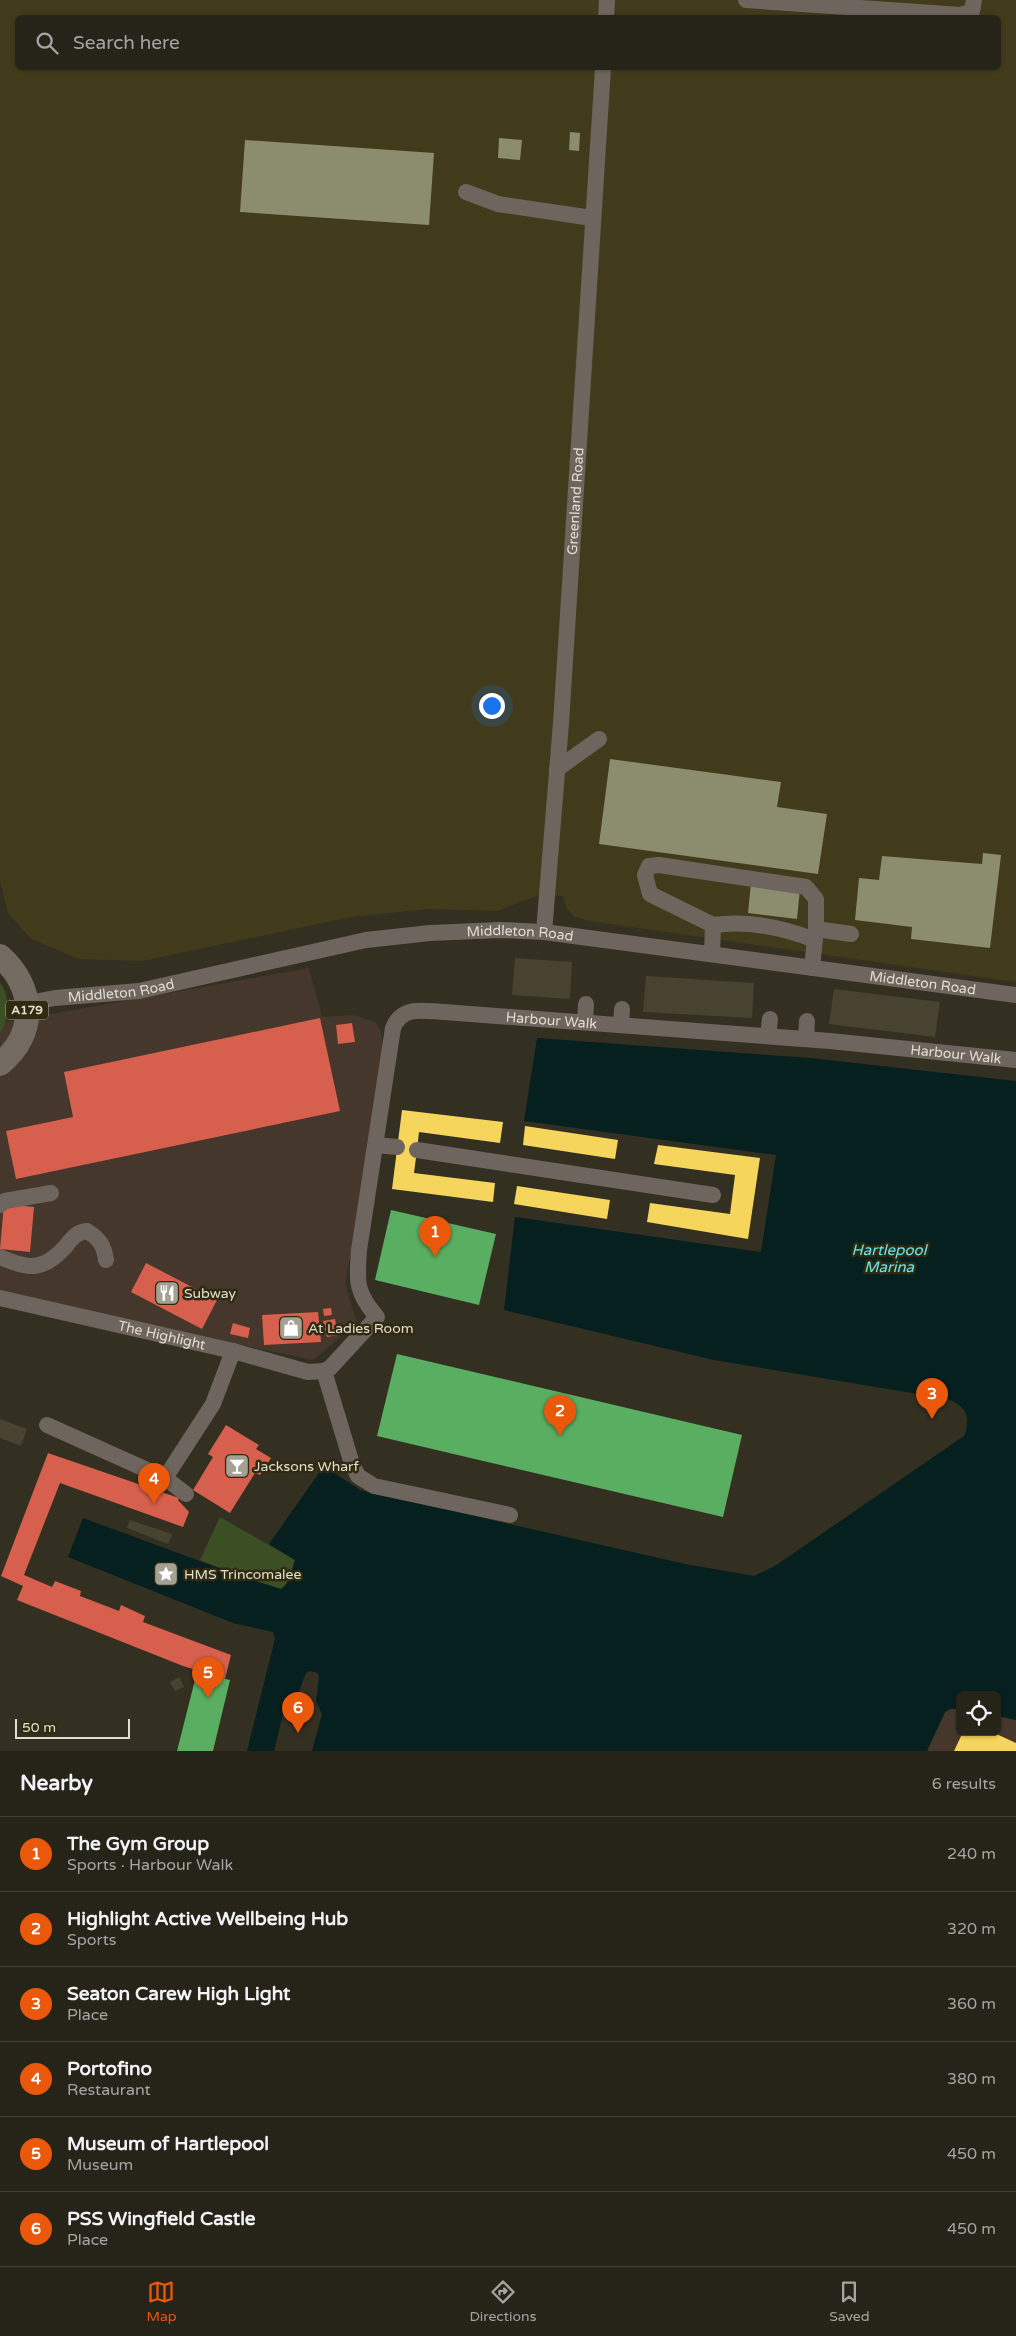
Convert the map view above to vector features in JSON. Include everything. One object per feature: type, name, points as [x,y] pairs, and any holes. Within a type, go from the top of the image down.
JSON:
[{"type":"highway","name":"A179","points":[[0,956],[12,967],[23,984],[28,1003],[27,1022],[21,1040],[10,1056],[0,1064]]},
{"type":"street","points":[[606,15],[607,0]]},
{"type":"street","points":[[746,0],[879,5],[967,15],[972,11],[974,0]]},
{"type":"street","name":"Greenland Road","points":[[544,932],[557,769],[603,70]]},
{"type":"street","points":[[466,192],[498,204],[592,218]]},
{"type":"street","points":[[557,769],[599,739]]},
{"type":"street","points":[[812,968],[816,935],[816,899],[806,887],[659,865],[649,866],[645,875],[650,894],[713,924],[743,924],[816,935],[851,934]]},
{"type":"street","points":[[712,954],[713,924]]},
{"type":"street","name":"Middleton Road","points":[[28,1003],[55,998],[139,991],[366,940],[430,933],[500,930],[544,932],[1016,994]]},
{"type":"street","points":[[585,1022],[586,1004]]},
{"type":"street","name":"Harbour Walk","points":[[324,1371],[335,1364],[377,1316],[366,1304],[357,1283],[359,1250],[393,1028],[396,1020],[405,1012],[418,1010],[585,1022],[621,1017],[768,1036],[1016,1060]]},
{"type":"street","points":[[768,1036],[770,1018]]},
{"type":"street","points":[[806,1039],[807,1021]]},
{"type":"street","points":[[376,1144],[397,1147]]},
{"type":"street","points":[[417,1150],[713,1195]]},
{"type":"street","points":[[0,1205],[5,1201],[51,1193]]},
{"type":"street","points":[[0,1257],[27,1266],[40,1266],[52,1261],[73,1236],[88,1232],[100,1241],[104,1248],[106,1260]]},
{"type":"street","name":"The Highlight","points":[[0,1298],[232,1351],[308,1372],[324,1371]]},
{"type":"street","points":[[165,1478],[213,1404],[232,1351]]},
{"type":"street","points":[[324,1371],[352,1464],[358,1476],[374,1486],[510,1515]]},
{"type":"street","points":[[47,1425],[165,1478],[186,1494]]},
{"type":"shaded area","points":[[0,0],[1016,0],[1016,982],[590,921],[575,917],[566,908],[563,896],[539,895],[497,911],[427,909],[351,917],[142,961],[79,959],[31,939],[8,913],[0,882]]},
{"type":"shaded area","points":[[309,968],[322,1017],[354,1015],[375,1022],[381,1030],[383,1046],[365,1182],[345,1283],[357,1323],[313,1360],[0,1295],[0,1023]]},
{"type":"shaded area","points":[[956,1708],[956,1736],[1001,1736],[1001,1717],[1016,1720],[1016,1751],[927,1751],[945,1712]]},
{"type":"green space","points":[[0,982],[6,994],[8,1008],[6,1021],[0,1033]]},
{"type":"green space","points":[[220,1517],[295,1560],[286,1585],[281,1589],[243,1577],[200,1560]]},
{"type":"water","name":"Hartlepool Marina","points":[[537,1038],[810,1058],[1016,1081],[1016,1720],[1001,1717],[1001,1691],[956,1691],[956,1709],[950,1709],[945,1712],[927,1751],[312,1751],[322,1714],[316,1701],[318,1673],[310,1671],[306,1673],[297,1696],[285,1706],[274,1751],[247,1751],[275,1639],[273,1632],[233,1623],[68,1557],[83,1518],[243,1577],[281,1589],[289,1580],[295,1560],[269,1544],[324,1466],[360,1490],[685,1564],[754,1576],[775,1566],[964,1436],[967,1424],[966,1413],[959,1405],[948,1399],[714,1360],[504,1310],[515,1217],[761,1252],[776,1155],[524,1121]]},
{"type":"building: Homes","points":[[402,1110],[503,1122],[500,1143],[419,1132],[414,1173],[495,1183],[493,1202],[392,1189]]},
{"type":"building: Homes","points":[[525,1126],[618,1140],[615,1159],[523,1145]]},
{"type":"building: Homes","points":[[658,1145],[760,1158],[748,1239],[647,1222],[650,1203],[730,1214],[735,1175],[654,1164]]},
{"type":"building: Homes","points":[[517,1186],[610,1200],[607,1219],[514,1204]]},
{"type":"building: Homes","points":[[961,1736],[1001,1736],[1016,1743],[1016,1751],[954,1751]]},
{"type":"building: Shops","points":[[320,1018],[340,1111],[16,1179],[6,1131],[73,1117],[64,1072]]},
{"type":"building: Shops","points":[[352,1023],[355,1042],[338,1044],[336,1025]]},
{"type":"building: Shops","points":[[4,1204],[34,1207],[30,1252],[0,1249]]},
{"type":"building: Shops","points":[[146,1263],[217,1300],[202,1329],[131,1292]]},
{"type":"building: Shops","points":[[331,1308],[332,1315],[324,1316],[323,1309]]},
{"type":"building: Shops","name":"At Ladies Room","points":[[318,1312],[321,1342],[264,1345],[262,1315]]},
{"type":"building: Shops","points":[[335,1319],[338,1335],[327,1337],[323,1321]]},
{"type":"building: Shops","points":[[233,1323],[250,1328],[248,1338],[230,1334]]},
{"type":"building: Shops","name":"Jacksons Wharf","points":[[226,1425],[259,1445],[256,1449],[271,1458],[260,1475],[255,1473],[230,1513],[193,1490],[213,1457],[208,1454]]},
{"type":"building: Shops","points":[[48,1453],[179,1498],[178,1500],[189,1512],[183,1527],[60,1483],[24,1575],[52,1587],[55,1581],[81,1591],[80,1596],[119,1611],[121,1605],[145,1616],[143,1622],[231,1655],[225,1679],[183,1666],[17,1600],[23,1586],[1,1576]]},
{"type":"building: Public","points":[[391,1210],[496,1234],[479,1305],[375,1280]]},
{"type":"building: Public","points":[[397,1354],[742,1435],[723,1517],[377,1436]]},
{"type":"building: Public","points":[[197,1672],[230,1680],[213,1751],[177,1751]]},
{"type":"building: Industry","points":[[570,132],[580,133],[579,151],[569,150]]},
{"type":"building: Industry","points":[[499,138],[522,140],[520,160],[498,158]]},
{"type":"building: Industry","points":[[245,140],[434,153],[429,225],[240,212]]},
{"type":"building: Industry","points":[[610,759],[781,782],[777,807],[827,814],[818,874],[599,844]]},
{"type":"building: Industry","points":[[983,853],[1001,855],[990,948],[911,939],[912,927],[855,920],[859,878],[879,880],[882,856],[982,864]]},
{"type":"building: Industry","points":[[751,883],[800,889],[797,919],[748,913]]},
{"type":"building: Other","points":[[515,958],[572,962],[570,999],[512,995]]},
{"type":"building: Other","points":[[646,976],[754,983],[752,1018],[643,1012]]},
{"type":"building: Other","points":[[834,989],[940,1002],[935,1037],[829,1024]]},
{"type":"building: Other","points":[[0,1419],[27,1429],[21,1446],[0,1438]]},
{"type":"building: Other","points":[[130,1520],[172,1534],[168,1544],[127,1528]]},
{"type":"building: Other","points":[[179,1677],[184,1687],[175,1691],[170,1682]]},
{"type":"place","name":"The Gym Group","points":[[435,1257]]},
{"type":"place","name":"Subway","points":[[167,1293]]},
{"type":"place","name":"At Ladies Room","points":[[291,1328]]},
{"type":"place","name":"Seaton Carew High Light","points":[[932,1419]]},
{"type":"place","name":"Highlight Active Wellbeing Hub","points":[[560,1436]]},
{"type":"place","name":"Jacksons Wharf","points":[[237,1466]]},
{"type":"place","name":"Portofino","points":[[154,1504]]},
{"type":"place","name":"HMS Trincomalee","points":[[166,1574]]},
{"type":"place","name":"Museum of Hartlepool","points":[[208,1698]]},
{"type":"place","name":"PSS Wingfield Castle","points":[[298,1733]]}]
